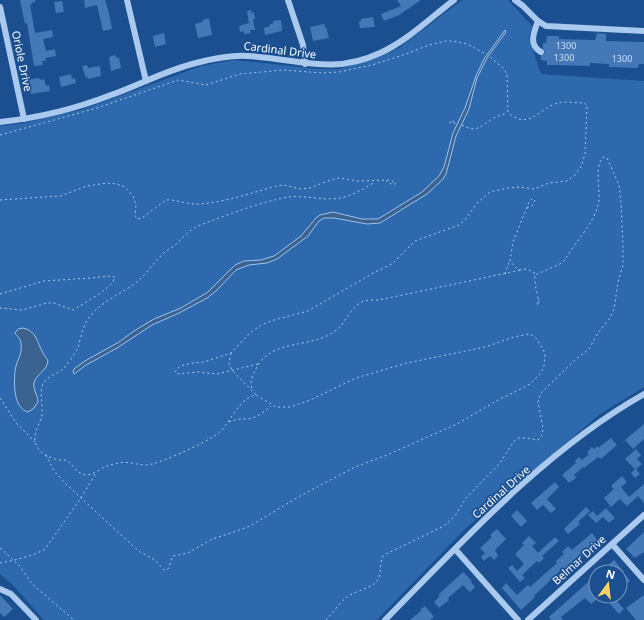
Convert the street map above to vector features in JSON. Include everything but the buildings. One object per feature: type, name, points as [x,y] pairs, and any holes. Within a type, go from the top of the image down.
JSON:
[{"type":"street","points":[[127,0],[146,81]]},
{"type":"street","points":[[288,0],[303,45],[305,64]]},
{"type":"street","name":"Cardinal Drive","points":[[0,122],[24,119],[68,110],[112,95],[189,65],[237,56],[254,56],[319,65],[342,64],[367,58],[379,54],[400,42],[454,0]]},
{"type":"street","points":[[515,0],[522,3],[538,21],[546,26],[644,31]]},
{"type":"street","name":"Oriole Drive","points":[[0,7],[24,119]]},
{"type":"street","points":[[538,21],[532,40],[534,47],[541,52]]},
{"type":"street","name":"Cardinal Drive","points":[[385,620],[505,500],[558,453],[607,417],[644,394]]},
{"type":"street","name":"Belmar Drive","points":[[528,620],[644,515]]},
{"type":"street","points":[[612,544],[644,580]]},
{"type":"street","points":[[455,549],[518,620]]},
{"type":"street","points":[[0,589],[11,594],[36,620]]},
{"type":"path","points":[[489,56],[503,68],[507,74],[508,112]]},
{"type":"path","points":[[0,135],[97,108],[174,81],[183,80],[206,85],[240,74],[276,71]]},
{"type":"path","points":[[0,398],[17,424],[46,455],[54,471],[140,552],[155,560],[164,570],[168,569],[173,556],[188,553],[212,539],[250,526],[300,496],[355,467],[387,455],[457,424],[500,399],[523,388],[530,384],[544,366],[545,353],[537,340],[529,334],[485,346],[407,363],[356,378],[300,404],[282,407],[272,405],[256,395],[232,370],[229,363],[231,354],[250,333],[261,325],[308,311],[375,272],[392,264],[415,241],[459,225],[465,220],[478,202],[490,192],[520,187],[534,189],[549,183],[567,182],[575,175],[581,167],[585,154],[587,105],[584,103],[559,103],[546,108],[535,117],[527,119],[518,119],[508,112]]},
{"type":"path","points":[[462,125],[476,129],[508,112]]},
{"type":"path","points":[[326,620],[345,598],[372,586],[379,578],[381,560],[384,555],[444,526],[450,521],[466,498],[500,463],[518,438],[538,440],[542,435],[543,428],[538,402],[541,393],[575,360],[589,349],[598,333],[610,318],[616,303],[618,282],[622,270],[623,260],[621,202],[619,185],[607,158],[604,157],[601,160],[599,167],[599,202],[598,208],[592,220],[560,264],[536,274]]},
{"type":"path","points":[[0,200],[60,196],[87,186],[107,183],[117,184],[124,187],[133,196],[136,205],[135,215],[137,219],[142,218],[166,200],[171,199],[189,204],[212,203],[277,186],[284,185],[302,189],[310,188],[338,178],[358,181],[386,181]]},
{"type":"path","points":[[36,443],[36,433],[41,422],[41,389],[43,384],[46,379],[61,371],[65,367],[79,346],[84,328],[90,316],[136,282],[164,253],[177,244],[192,229],[251,207],[288,198],[340,198],[361,190],[375,182]]},
{"type":"path","points":[[505,274],[510,261],[513,242],[528,208]]},
{"type":"path","points":[[510,261],[518,270],[521,270]]},
{"type":"path","points":[[252,390],[251,381],[258,364],[267,355],[276,349],[320,338],[337,329],[364,301],[379,300],[527,269],[536,274]]},
{"type":"path","points":[[536,274],[535,283],[539,299]]},
{"type":"path","points":[[0,294],[44,281],[109,276],[115,277],[114,282],[107,288],[73,310],[54,303],[47,303],[22,310],[0,308]]},
{"type":"path","points":[[231,354],[204,362],[180,366],[175,372],[177,374],[198,372],[216,374],[258,364]]},
{"type":"path","points":[[46,455],[57,460],[66,460],[81,474],[97,472],[105,467],[121,463],[146,465],[159,462],[215,435],[228,422],[245,400],[256,395]]},
{"type":"path","points":[[228,422],[238,419],[250,419],[272,405]]},
{"type":"path","points":[[0,563],[14,560],[45,549],[81,498],[97,472]]},
{"type":"path","points":[[0,548],[19,565],[32,584],[74,620]]},
{"type":"shaded area","points":[[462,0],[508,0],[532,26],[529,37],[541,74],[644,81],[644,387],[600,414],[465,529],[377,620],[44,620],[12,584],[0,574],[0,126],[19,124],[84,109],[201,66],[234,60],[319,69],[339,69],[371,60],[399,48]]},
{"type":"shaded area","points":[[505,30],[506,32],[487,58],[477,78],[469,109],[456,136],[446,174],[443,179],[427,194],[380,223],[367,224],[334,218],[324,218],[319,221],[308,236],[277,259],[267,263],[249,265],[236,270],[216,291],[207,298],[152,325],[117,348],[86,365],[74,374],[74,369],[85,361],[119,342],[134,331],[154,319],[181,308],[208,292],[235,265],[244,261],[261,260],[274,256],[301,236],[320,215],[333,212],[362,219],[378,219],[422,192],[439,176],[444,167],[453,133],[465,108],[476,76],[484,59]]},
{"type":"shaded area","points":[[23,328],[34,335],[48,361],[46,367],[34,383],[38,402],[33,409],[28,412],[23,410],[17,400],[14,382],[15,371],[21,348],[19,338],[15,333],[18,329]]}]
